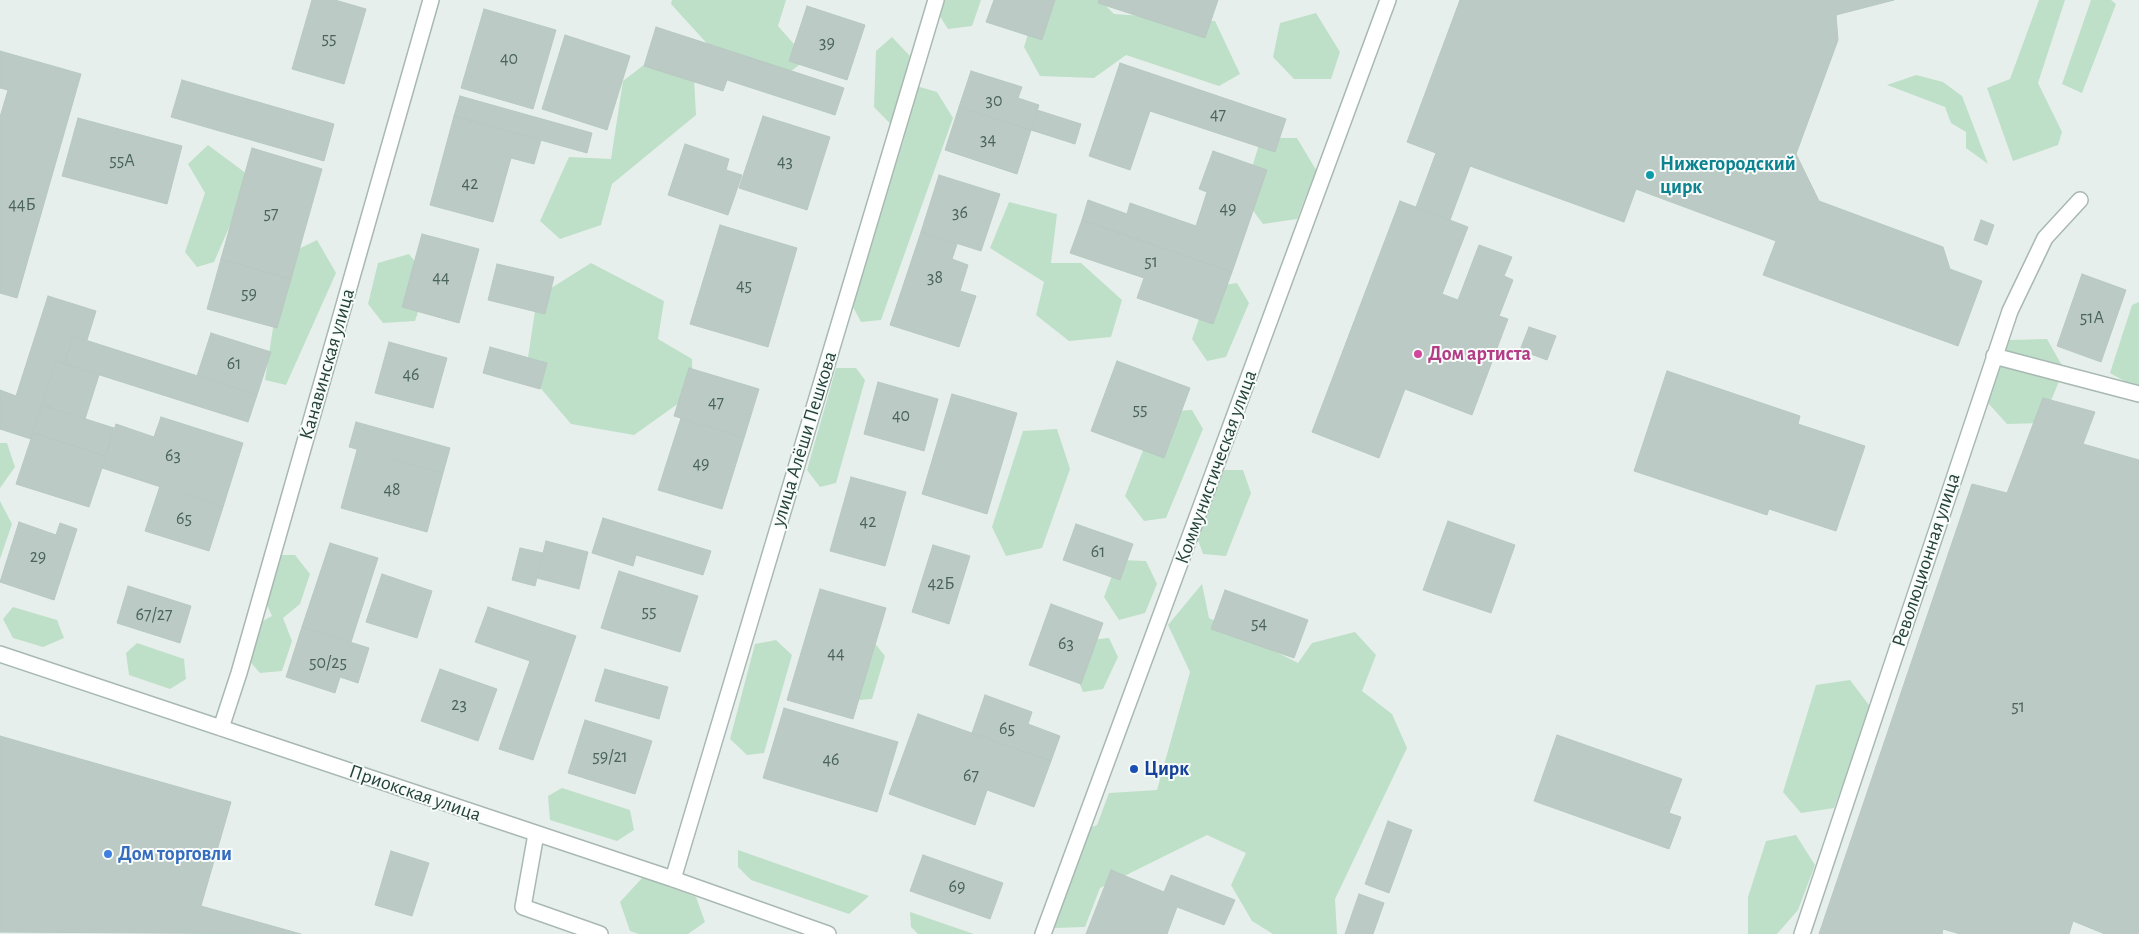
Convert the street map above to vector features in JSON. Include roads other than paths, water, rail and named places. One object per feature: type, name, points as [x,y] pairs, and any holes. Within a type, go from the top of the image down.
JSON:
[{"type":"street","name":"Канавинская улица","points":[[221,728],[239,673],[431,0]]},
{"type":"street","name":"улица Алёши Пешкова","points":[[673,879],[936,0]]},
{"type":"street","name":"Коммунистическая улица","points":[[1043,934],[1388,0]]},
{"type":"street","name":"Революционная улица","points":[[1802,934],[2010,311],[2045,238],[2080,200]]},
{"type":"street","points":[[1994,356],[2139,394]]},
{"type":"street","name":"Приокская улица","points":[[0,654],[673,879],[828,934]]},
{"type":"street","points":[[536,834],[522,907],[600,934]]},
{"type":"place","name":"Нижегородский цирк","points":[[1650,175]]},
{"type":"place","name":"Дом артиста","points":[[1418,354]]},
{"type":"place","name":"Цирк","points":[[1134,769]]},
{"type":"place","name":"Дом торговли","points":[[108,854]]}]
